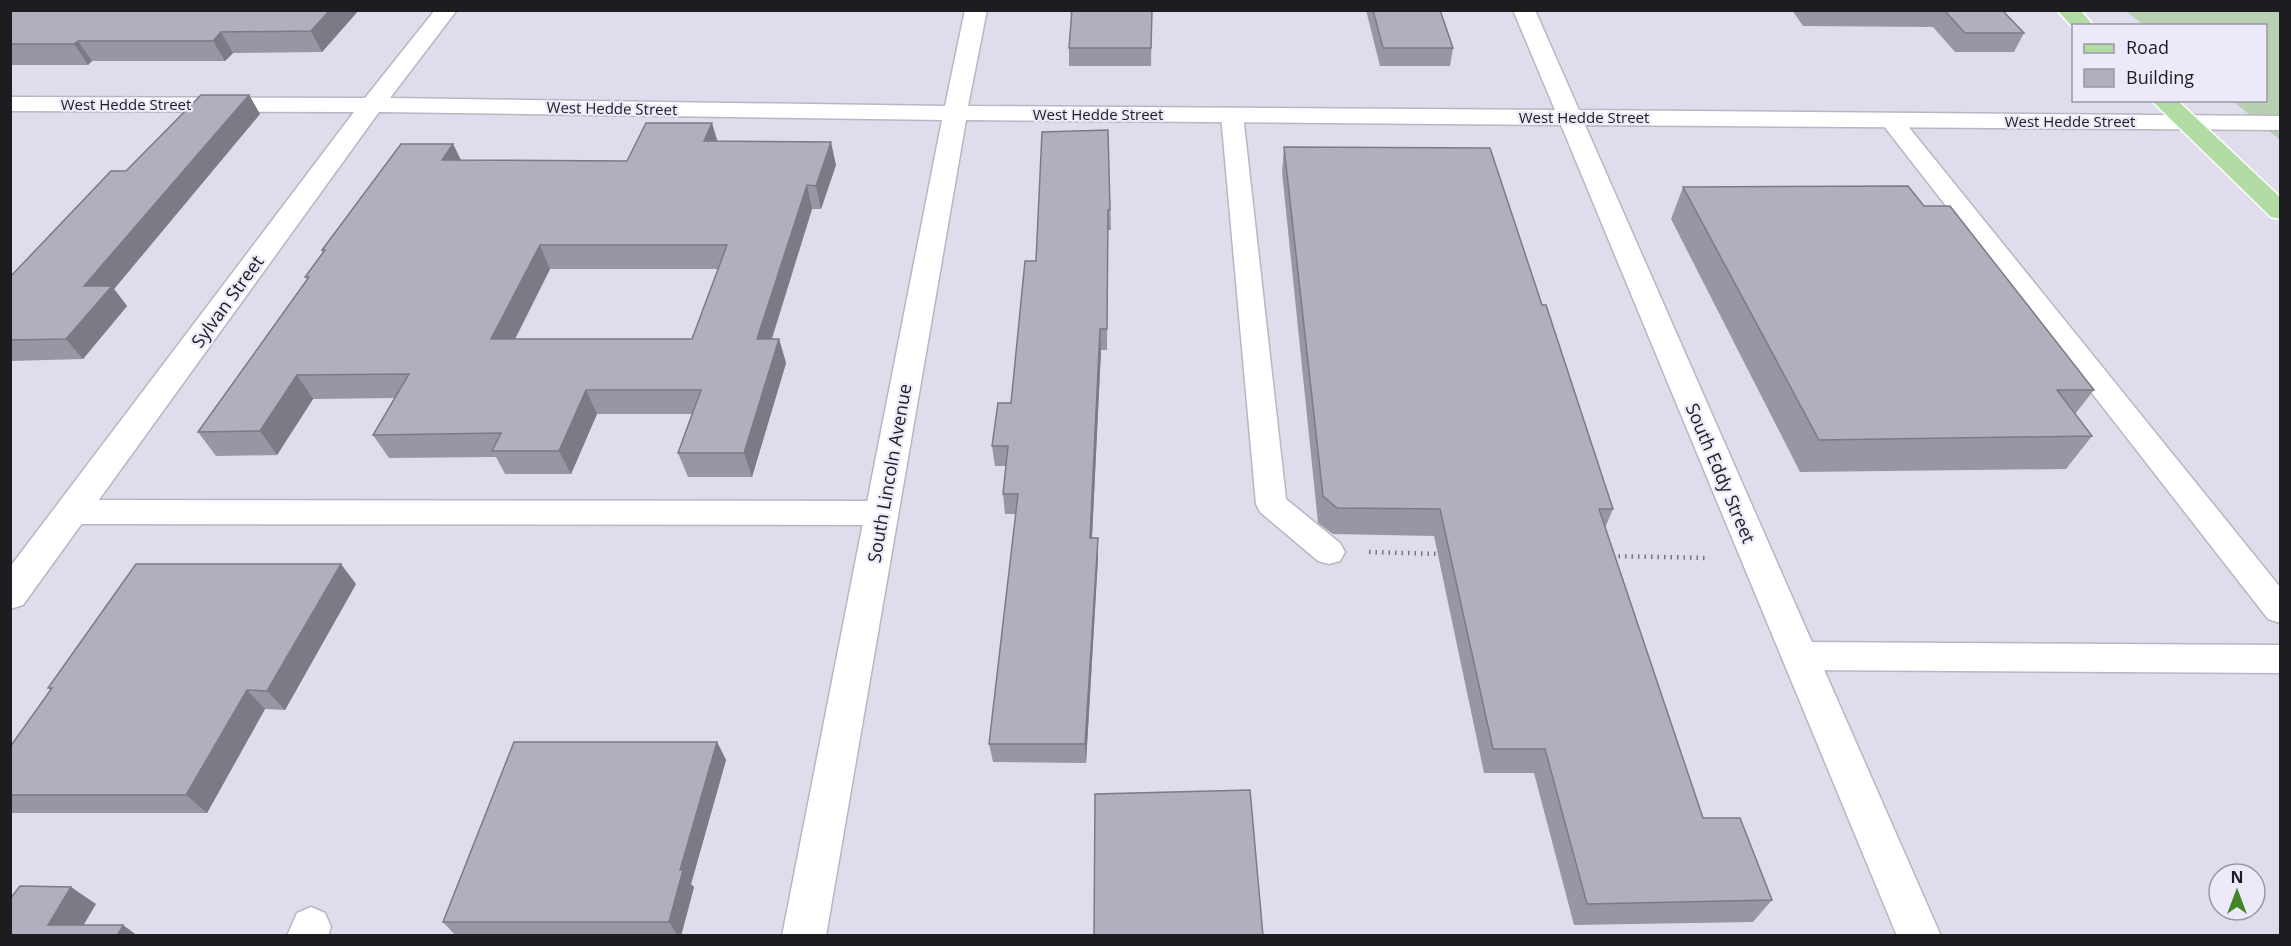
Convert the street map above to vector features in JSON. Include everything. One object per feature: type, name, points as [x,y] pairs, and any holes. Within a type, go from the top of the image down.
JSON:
[{"type":"main road","points":[[2067,10],[2081,24]]},
{"type":"main road","points":[[2165,102],[2280,210]]},
{"type":"street","name":"Sylvan Street","points":[[10,595],[372,105],[447,10]]},
{"type":"street","name":"South Lincoln Avenue","points":[[804,936],[955,113],[976,10]]},
{"type":"street","name":"South Eddy Street","points":[[1524,10],[1919,936]]},
{"type":"street","name":"West Hedde Street","points":[[10,104],[372,105],[955,113],[2280,123]]},
{"type":"lane","points":[[1232,115],[1271,504],[1329,552]]},
{"type":"lane","points":[[1891,120],[2280,610]]},
{"type":"lane","points":[[72,512],[882,513]]},
{"type":"lane","points":[[1800,656],[2280,659]]},
{"type":"path","points":[[1329,552],[1448,554]]},
{"type":"path","points":[[1603,556],[1758,559]]},
{"type":"green space","points":[[2126,11],[2280,11],[2280,140],[2234,102],[2267,102],[2267,24],[2143,24]]},
{"type":"building","points":[[10,10],[330,10],[311,31],[221,32],[213,41],[78,41],[74,44],[10,44]]},
{"type":"building","points":[[1072,10],[1152,10],[1151,48],[1069,48]]},
{"type":"building","points":[[1373,10],[1440,10],[1453,48],[1383,48]]},
{"type":"building","points":[[1944,10],[2002,10],[2024,33],[1965,33]]},
{"type":"building","points":[[201,95],[249,95],[84,286],[112,286],[66,339],[10,340],[10,277],[111,171],[126,171]]},
{"type":"building","points":[[646,123],[712,123],[704,141],[831,142],[816,186],[807,185],[757,339],[779,339],[744,453],[678,453],[701,390],[586,390],[559,451],[492,451],[501,433],[373,435],[409,374],[297,375],[260,431],[198,432],[309,277],[305,277],[325,250],[322,250],[401,144],[453,144],[442,160],[627,161]],"holes":[[[540,245],[727,245],[692,339],[491,339]]]},
{"type":"building","points":[[1108,130],[1110,210],[1108,210],[1107,329],[1100,329],[1090,538],[1098,538],[1085,744],[989,744],[1018,494],[1003,494],[1008,446],[992,446],[998,403],[1011,403],[1025,261],[1036,261],[1042,132]]},
{"type":"building","points":[[1284,147],[1490,148],[1542,305],[1546,305],[1613,509],[1599,509],[1703,818],[1740,818],[1772,900],[1587,904],[1545,749],[1493,749],[1440,509],[1337,508],[1323,496]]},
{"type":"building","points":[[1908,186],[1924,206],[1950,206],[2094,390],[2057,390],[2092,436],[1819,440],[1683,187]]},
{"type":"building","points":[[136,564],[341,564],[267,691],[247,690],[186,795],[10,795],[10,747],[52,688],[48,688]]},
{"type":"building","points":[[514,742],[717,742],[680,870],[683,870],[669,922],[443,922]]},
{"type":"building","points":[[1250,790],[1263,936],[1094,936],[1095,794]]},
{"type":"building","points":[[20,886],[71,887],[48,925],[123,925],[117,936],[10,936],[10,899]]}]
